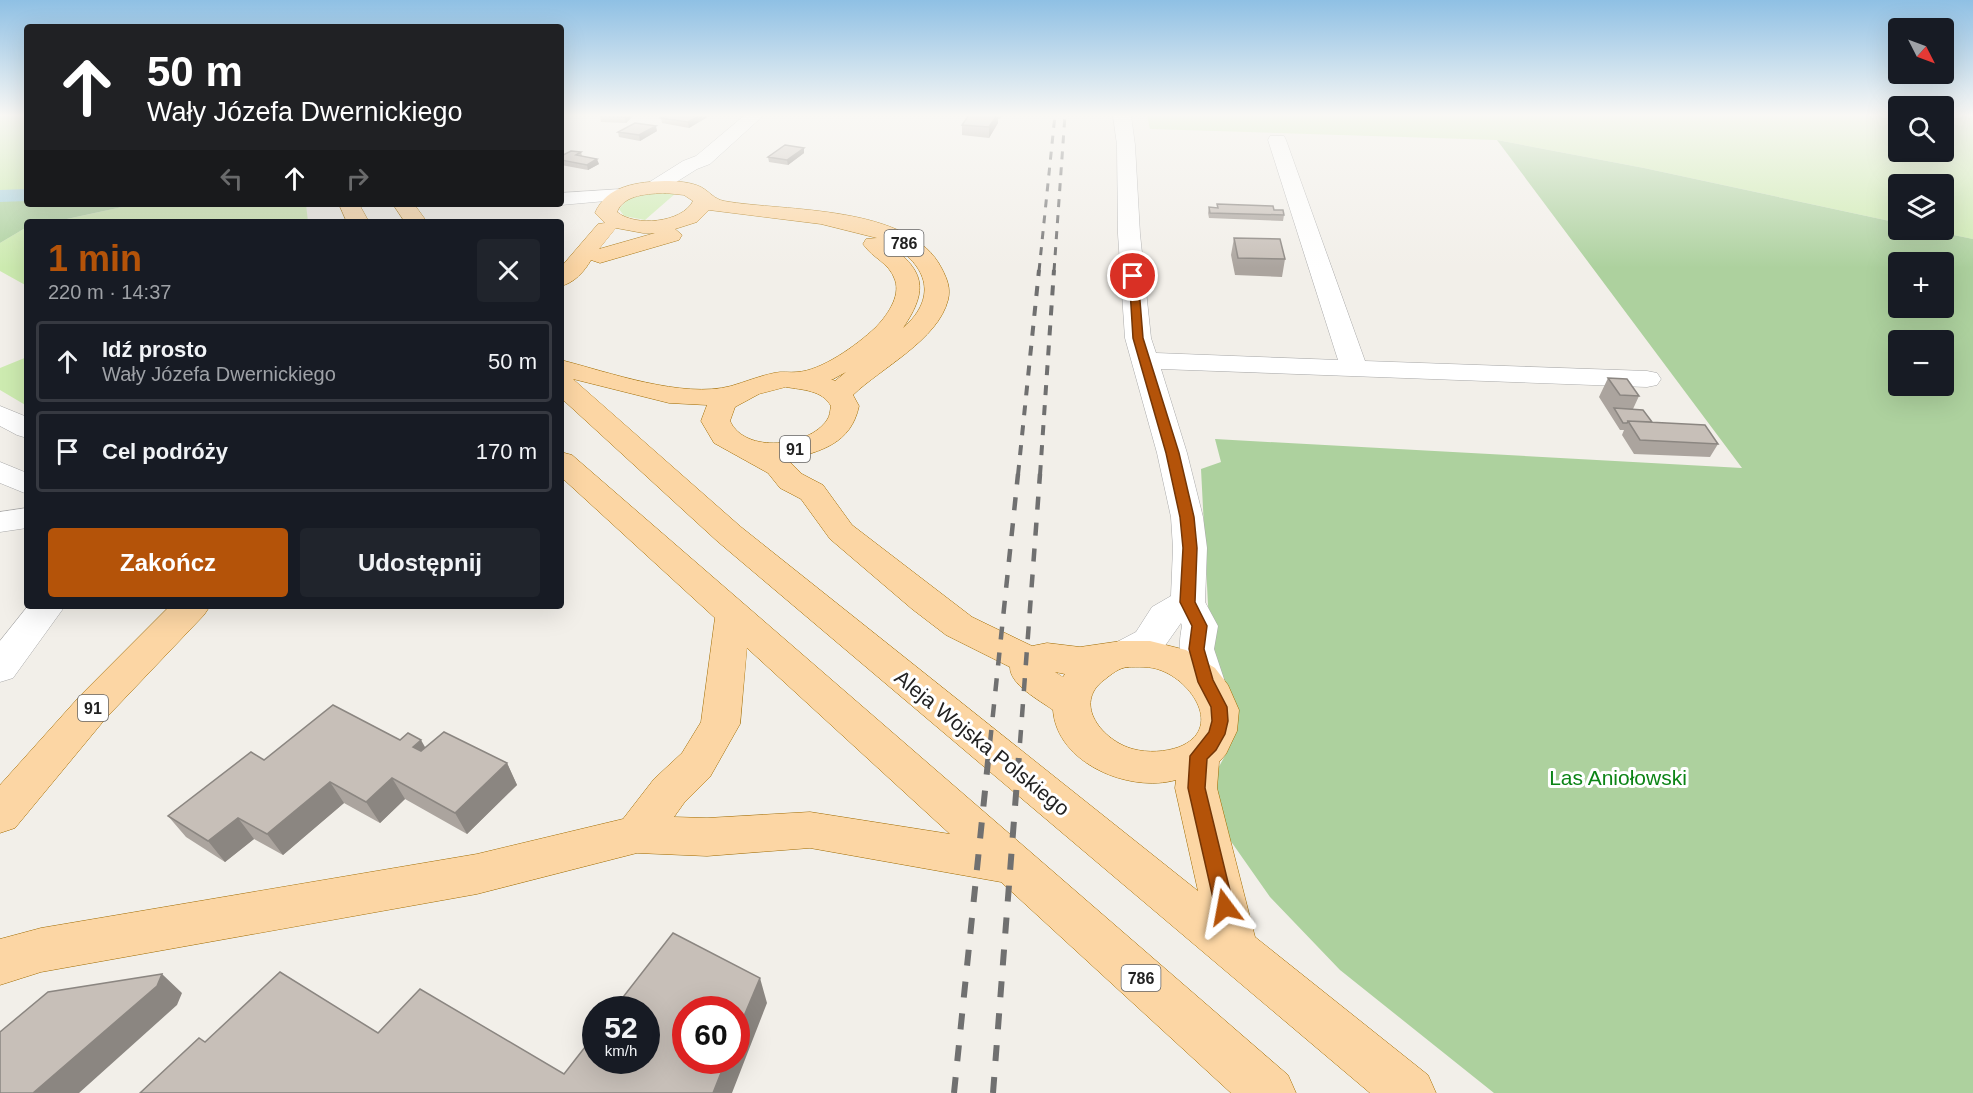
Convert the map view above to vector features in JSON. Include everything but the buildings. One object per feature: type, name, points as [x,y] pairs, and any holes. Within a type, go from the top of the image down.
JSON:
[{"type":"main road","points":[[621,195],[655,187],[684,188],[700,196],[703,206],[687,218]]},
{"type":"main road","name":"91","points":[[569,272],[587,249],[605,232],[608,216],[606,207],[621,195]]},
{"type":"main road","name":"786","points":[[700,196],[721,207],[812,216],[867,226],[906,245],[929,266],[937,284],[936,296],[931,311],[920,327],[900,345],[847,384],[838,394]]},
{"type":"main road","name":"91","points":[[608,216],[620,224],[649,226]]},
{"type":"main road","name":"91","points":[[569,272],[649,226],[687,218],[727,216],[746,222],[818,228],[846,233],[883,249],[898,261],[906,274],[910,289],[907,303],[898,319],[881,338],[842,366],[818,377],[771,381],[736,394],[721,406],[716,417],[717,427],[724,437],[750,450],[786,451],[820,441],[833,433],[842,423],[846,413],[844,403],[838,394],[822,385],[801,380]]},
{"type":"main road","points":[[600,256],[677,233],[746,222]]},
{"type":"main road","points":[[564,369],[669,395],[705,397],[736,394]]},
{"type":"main road","name":"Aleja Wojska Polskiego","points":[[564,386],[729,534],[1410,1093]]},
{"type":"main road","points":[[812,492],[817,473],[820,441]]},
{"type":"main road","points":[[750,450],[778,467],[791,481],[812,492],[841,532],[959,626],[1029,660],[1043,655],[1072,661],[1117,656],[1161,656],[1193,670],[1206,682],[1214,694],[1219,707],[1220,721],[1214,740],[1199,756],[1164,768],[1144,768],[1124,764],[1106,756],[1090,745],[1078,732],[1072,718],[1070,704],[1073,689],[1080,675],[1093,665],[1117,656]]},
{"type":"main road","points":[[564,464],[1012,864]]},
{"type":"main road","name":"91","points":[[0,815],[40,765],[144,652],[189,609]]},
{"type":"main road","points":[[637,834],[669,791],[696,765],[720,724],[733,615]]},
{"type":"main road","points":[[1029,660],[1029,672],[1070,704]]},
{"type":"main road","points":[[1199,756],[1196,788],[1235,949]]},
{"type":"main road","points":[[14,949],[477,874],[637,834],[706,837],[810,830],[1012,864]]},
{"type":"main road","name":"786","points":[[1012,864],[1270,1093]]},
{"type":"street","points":[[655,187],[688,166]]},
{"type":"street","points":[[700,196],[698,174],[704,166]]},
{"type":"street","points":[[1127,166],[1129,234],[1138,338],[1172,453],[1187,517],[1190,548],[1188,602],[1200,626],[1196,649],[1206,682]]},
{"type":"street","points":[[1287,166],[1354,367]]},
{"type":"street","points":[[564,199],[621,195]]},
{"type":"street","points":[[564,205],[595,209],[608,216]]},
{"type":"street","points":[[1146,361],[1647,379]]},
{"type":"street","points":[[0,414],[24,427]]},
{"type":"street","points":[[0,471],[24,483]]},
{"type":"street","points":[[0,522],[24,518]]},
{"type":"street","points":[[1117,656],[1149,641],[1165,616],[1188,602]]},
{"type":"street","points":[[0,668],[45,609]]},
{"type":"green space","points":[[0,166],[24,166],[24,200],[0,200]]},
{"type":"green space","name":"Las Aniołowski","points":[[1516,166],[1634,166],[1888,221],[1888,240],[1954,240],[1954,235],[1973,239],[1973,1093],[1494,1093],[1340,970],[1270,897],[1223,830],[1215,774],[1228,750],[1237,726],[1230,690],[1211,662],[1201,469],[1221,462],[1215,439],[1742,468]]},
{"type":"green space","points":[[1634,166],[1973,166],[1973,239],[1954,235],[1954,174],[1888,174],[1888,221]]},
{"type":"green space","points":[[657,192],[676,193],[645,220],[624,216],[619,209],[628,199]]},
{"type":"green space","points":[[0,200],[24,200],[24,207],[122,207],[67,219],[24,219],[24,229],[0,243]]},
{"type":"green space","points":[[122,207],[306,207],[308,219],[67,219]]},
{"type":"green space","points":[[24,229],[24,284],[0,271],[0,243]]},
{"type":"green space","points":[[24,358],[24,404],[0,390],[0,368]]},
{"type":"waterway","points":[[0,196],[24,195]]},
{"type":"railway","points":[[1039,271],[1050,166]]},
{"type":"railway","points":[[1054,271],[1061,166]]},
{"type":"railway","points":[[1018,475],[1039,270]]},
{"type":"railway","points":[[1040,475],[1054,270]]},
{"type":"railway","points":[[990,743],[1018,474]]},
{"type":"railway","points":[[1020,743],[1040,474]]},
{"type":"railway","points":[[954,1093],[990,742]]},
{"type":"railway","points":[[993,1093],[1020,742]]},
{"type":"route","points":[[1133,276],[1138,338],[1172,453],[1187,517],[1190,548],[1188,602],[1200,626],[1196,649],[1206,682],[1219,707],[1220,721],[1217,734],[1210,746],[1199,756],[1196,788],[1225,907]]}]
